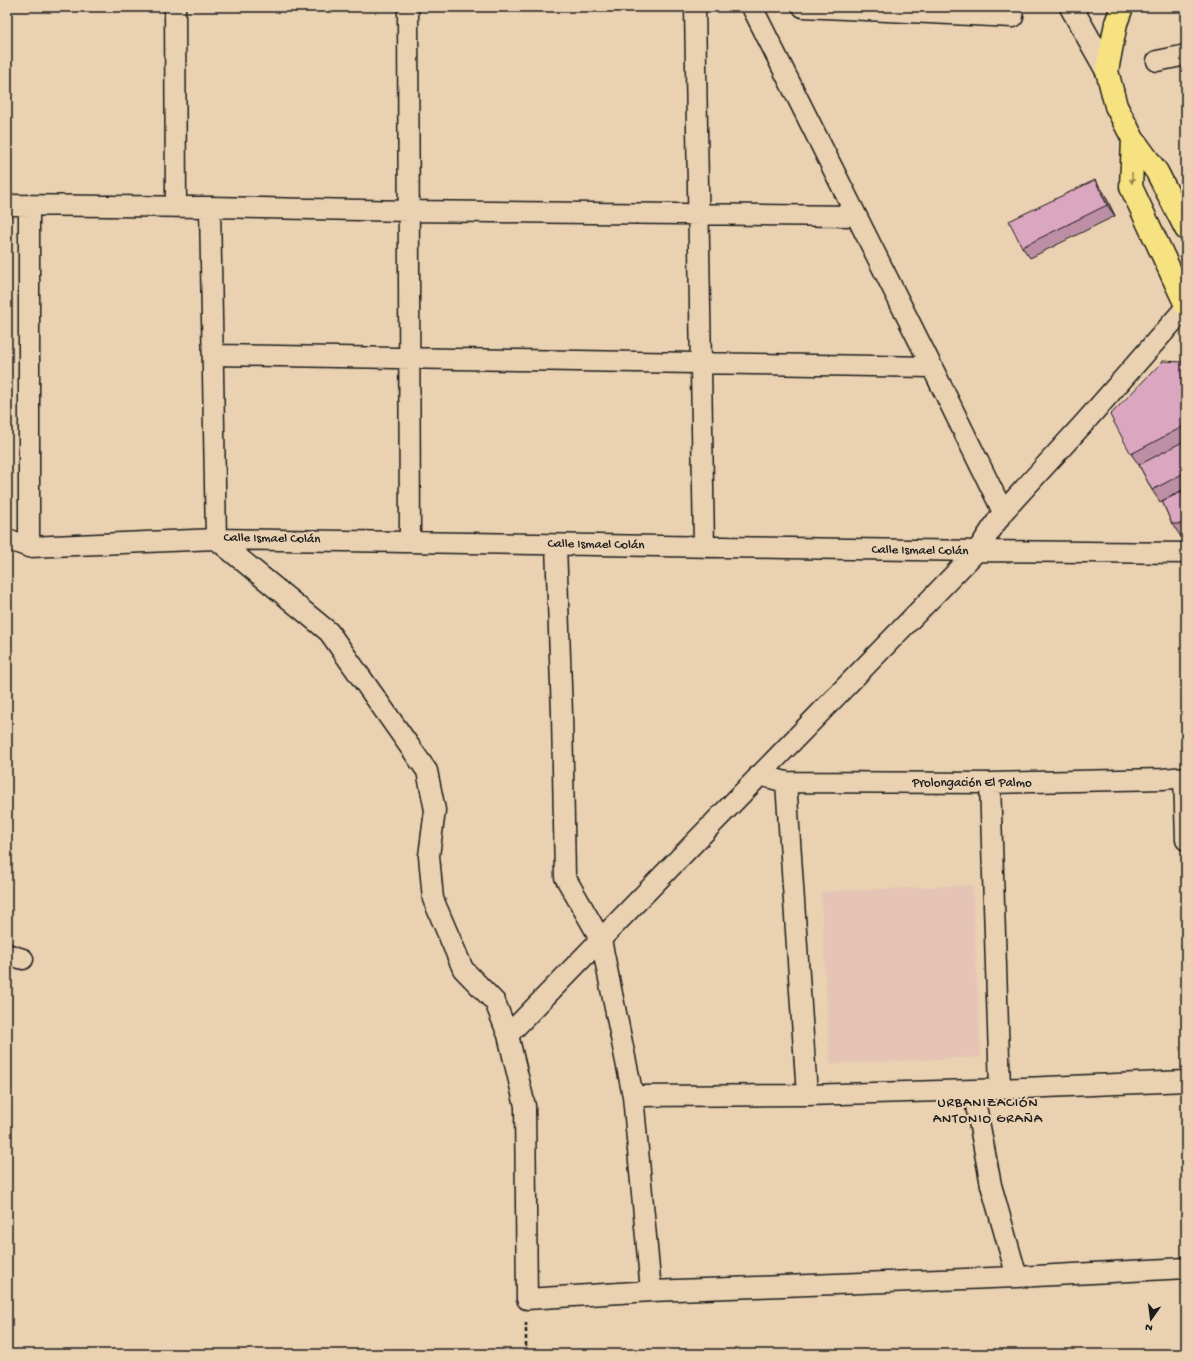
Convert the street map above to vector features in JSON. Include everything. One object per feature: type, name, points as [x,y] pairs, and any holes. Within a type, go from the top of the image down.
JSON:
[{"type":"main road","points":[[1122,7],[1116,23],[1107,71],[1116,106],[1133,139],[1157,172],[1186,229]]},
{"type":"main road","points":[[1133,139],[1131,187],[1186,306]]},
{"type":"street","points":[[174,7],[176,206]]},
{"type":"street","points":[[408,7],[410,542]]},
{"type":"street","points":[[694,7],[704,547]]},
{"type":"street","points":[[752,7],[932,367],[1002,512]]},
{"type":"street","points":[[803,7],[1013,17]]},
{"type":"street","points":[[1071,7],[1107,71]]},
{"type":"street","points":[[1157,61],[1186,55]]},
{"type":"street","points":[[7,205],[176,206],[409,212],[856,216]]},
{"type":"street","points":[[29,205],[30,547]]},
{"type":"street","points":[[210,207],[216,539],[329,632],[427,771],[435,810],[429,856],[433,899],[463,968],[495,1002],[508,1035],[524,1106],[527,1299],[650,1291],[1017,1277],[1186,1268]]},
{"type":"street","points":[[508,1035],[977,551],[1002,512],[1085,422],[1186,306]]},
{"type":"street","points":[[213,355],[932,367]]},
{"type":"street","name":"Calle Ismael Colán","points":[[7,539],[30,547],[216,539],[1186,553]]},
{"type":"street","points":[[556,545],[562,714],[565,877],[601,940],[633,1096],[650,1291]]},
{"type":"street","name":"Prolongación El Palmo","points":[[759,775],[786,782],[990,783],[1162,779],[1185,777]]},
{"type":"street","points":[[1185,777],[1186,840]]},
{"type":"street","points":[[786,782],[807,1095]]},
{"type":"street","points":[[990,783],[1000,1088]]},
{"type":"street","points":[[633,1096],[807,1095],[1186,1081]]},
{"type":"street","points":[[973,1090],[991,1185],[1017,1277]]},
{"type":"path","points":[[526,1354],[527,1299]]},
{"type":"shaded area","points":[[972,885],[981,1057],[830,1064],[821,892]]},
{"type":"building","points":[[1095,180],[1107,205],[1022,247],[1009,221]]},
{"type":"building","points":[[1163,361],[1183,362],[1186,368],[1186,425],[1131,454],[1110,415]]},
{"type":"building","points":[[1186,440],[1186,472],[1152,490],[1139,465]]},
{"type":"building","points":[[1186,490],[1186,524],[1172,524],[1162,501]]},
{"type":"district","name":"URBANIZACIÓN ANTONIO GRAÑA","points":[[988,1112]]}]
